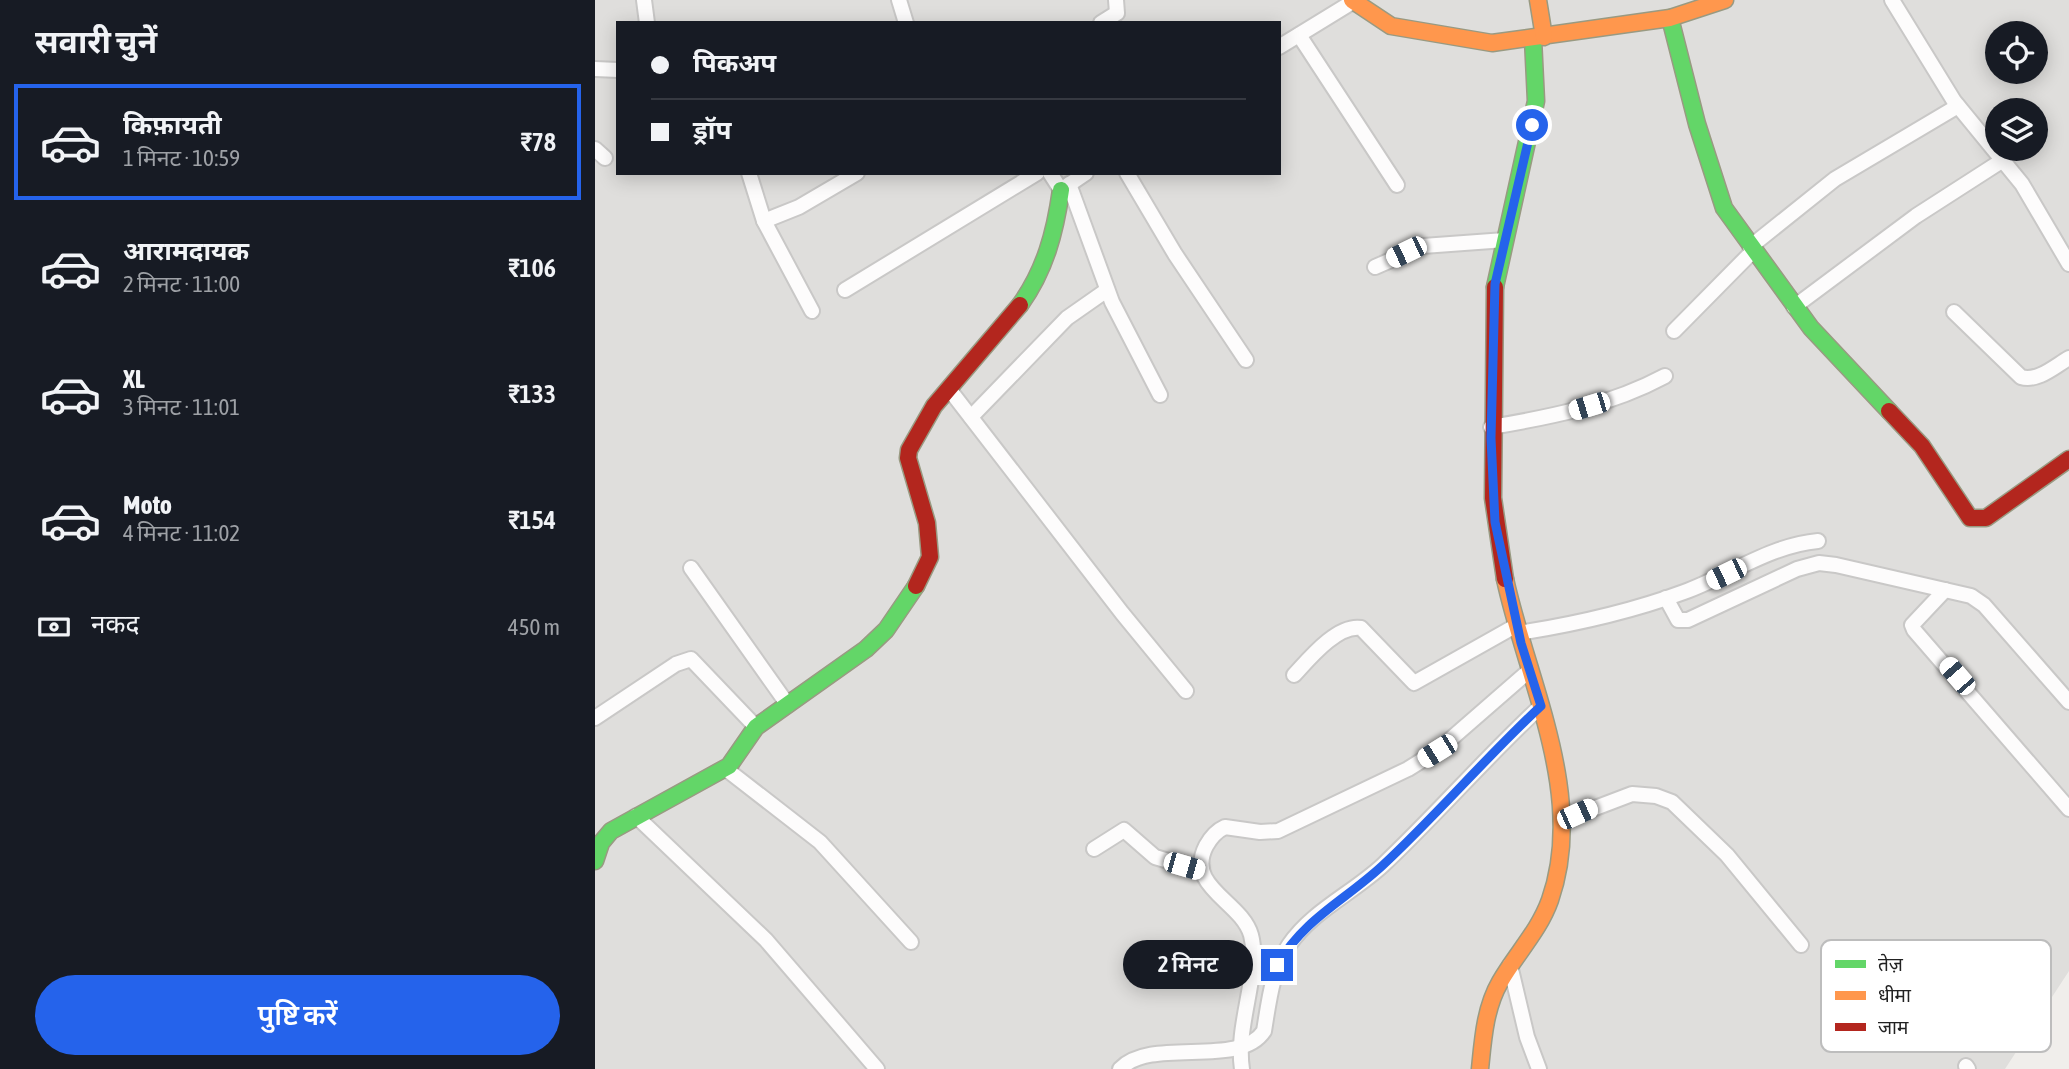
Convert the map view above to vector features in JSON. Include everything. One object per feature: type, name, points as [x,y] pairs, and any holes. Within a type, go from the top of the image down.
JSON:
[{"type":"street","points":[[644,0],[647,21]]},
{"type":"street","points":[[899,0],[906,21]]},
{"type":"street","points":[[1480,1069],[1483,1031],[1490,1006],[1510,965],[1533,934],[1550,903],[1560,855],[1561,821],[1550,740],[1518,629],[1495,522],[1491,427],[1495,284],[1536,101],[1538,0]]},
{"type":"street","points":[[1281,46],[1353,1],[1391,26],[1492,43],[1670,18],[1725,0]]},
{"type":"street","points":[[1892,0],[1931,68],[1985,138]]},
{"type":"street","points":[[1670,18],[1697,124],[1724,208],[1794,307],[1862,386],[1923,446],[1970,518],[1986,518],[2069,459]]},
{"type":"street","points":[[1299,35],[1397,185]]},
{"type":"street","points":[[595,69],[616,70]]},
{"type":"street","points":[[1674,331],[1751,249],[1835,179],[1958,106]]},
{"type":"street","points":[[1794,307],[1916,216],[2001,161]]},
{"type":"street","points":[[2004,161],[2022,184],[2069,264]]},
{"type":"street","points":[[750,175],[764,221],[812,311]]},
{"type":"street","points":[[845,290],[1034,175]]},
{"type":"street","points":[[1052,175],[1065,187],[1131,344],[1160,395]]},
{"type":"street","points":[[595,861],[605,836],[636,816],[726,769],[756,727],[866,649],[885,630],[918,583],[930,556],[930,543],[908,458],[909,450],[949,389],[1034,285],[1057,222],[1065,187],[1083,175]]},
{"type":"street","points":[[1128,175],[1175,254],[1246,360]]},
{"type":"street","points":[[764,221],[800,207],[849,176]]},
{"type":"street","points":[[1375,267],[1423,246],[1505,240]]},
{"type":"street","points":[[971,417],[1067,318],[1107,290]]},
{"type":"street","points":[[1954,312],[2021,377],[2038,377],[2069,358]]},
{"type":"street","points":[[1491,427],[1573,411],[1628,394],[1665,376]]},
{"type":"street","points":[[949,389],[1186,691]]},
{"type":"street","points":[[1294,676],[1332,640],[1352,628],[1361,628],[1414,683],[1518,629],[1622,614],[1773,553],[1818,541]]},
{"type":"street","points":[[1666,598],[1678,621],[1688,620],[1772,579],[1819,563],[1965,593],[1984,605],[2069,702]]},
{"type":"street","points":[[691,568],[788,705]]},
{"type":"street","points":[[1945,590],[1913,621],[1914,630],[2069,809]]},
{"type":"street","points":[[595,718],[676,664],[691,659],[756,727]]},
{"type":"street","points":[[1242,1069],[1247,1043],[1252,943],[1246,925],[1210,886],[1202,871],[1202,854],[1217,831],[1233,827],[1252,832],[1278,831],[1408,769],[1458,735],[1530,670]]},
{"type":"street","points":[[1120,1069],[1149,1055],[1247,1043],[1264,1031],[1277,965],[1296,936],[1381,867],[1489,754],[1541,706]]},
{"type":"street","points":[[726,769],[820,842],[911,942]]},
{"type":"street","points":[[1561,821],[1620,796],[1644,794],[1672,802],[1727,855],[1801,945]]},
{"type":"street","points":[[636,816],[766,940],[877,1069]]},
{"type":"street","points":[[1094,849],[1124,830],[1155,857],[1202,871]]},
{"type":"street","points":[[1510,965],[1527,1037],[1539,1069]]},
{"type":"shaded area","points":[[595,0],[2069,0],[2069,971],[2051,999],[2051,940],[1821,940],[1821,1052],[2016,1052],[2005,1069],[595,1069]]},
{"type":"traffic: fast","points":[[1670,18],[1697,124],[1724,208],[1811,328],[1889,411]]},
{"type":"traffic: fast","points":[[1495,287],[1536,101],[1533,39]]},
{"type":"traffic: fast","points":[[1020,305],[1029,292],[1048,250],[1061,190]]},
{"type":"traffic: fast","points":[[595,861],[601,843],[611,831],[729,766],[756,727],[866,649],[886,630],[916,586]]},
{"type":"traffic: slow","points":[[1352,0],[1391,26],[1492,43],[1670,18],[1725,0]]},
{"type":"traffic: slow","points":[[1538,0],[1544,37]]},
{"type":"traffic: slow","points":[[1480,1069],[1485,1024],[1491,1002],[1506,972],[1540,922],[1550,900],[1560,860],[1562,820],[1550,738],[1505,579]]},
{"type":"traffic: jam","points":[[1495,287],[1493,498],[1505,579]]},
{"type":"traffic: jam","points":[[916,586],[930,557],[927,523],[908,458],[909,450],[934,406],[1020,305]]},
{"type":"traffic: jam","points":[[1889,411],[1922,446],[1970,518],[1986,518],[2069,459]]},
{"type":"route","points":[[1277,965],[1302,929],[1381,867],[1489,754],[1541,706],[1521,643],[1495,522],[1491,438],[1495,284],[1532,125]]}]
